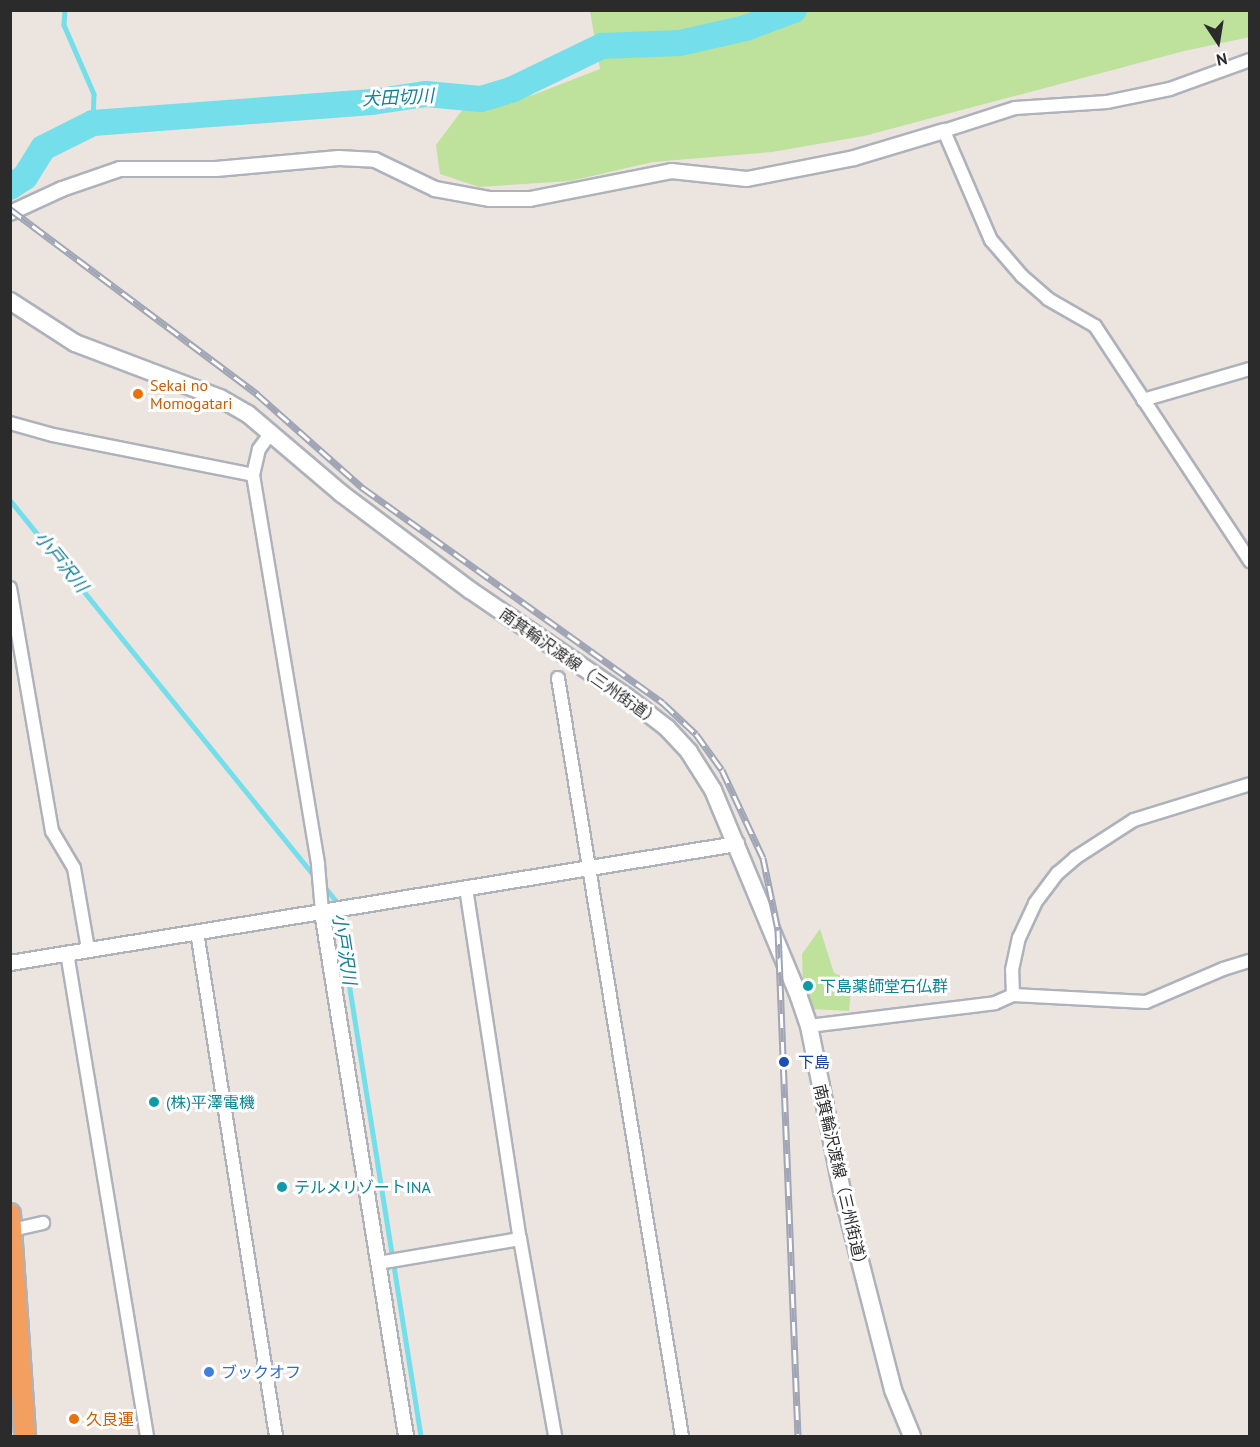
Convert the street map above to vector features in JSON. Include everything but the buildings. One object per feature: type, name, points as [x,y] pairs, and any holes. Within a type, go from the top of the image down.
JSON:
[{"type":"highway","points":[[11,1222],[25,1437]]},
{"type":"main road","name":"南箕輪沢渡線（三州街道）","points":[[10,301],[75,343],[220,398],[248,414],[342,495],[470,590],[627,697],[668,728],[703,770],[737,844],[809,1026],[848,1213],[893,1390],[912,1437]]},
{"type":"street","points":[[10,213],[63,189],[120,168],[216,169],[339,158],[375,160],[435,189],[490,199],[531,199],[671,171],[747,179],[854,158],[1015,108],[1107,102],[1170,89],[1250,60]]},
{"type":"street","points":[[944,131],[991,240],[1022,276],[1048,299],[1095,326],[1250,561]]},
{"type":"street","points":[[1143,400],[1250,369]]},
{"type":"street","points":[[10,423],[53,435],[253,475]]},
{"type":"street","points":[[270,434],[259,449],[253,475],[318,865],[318,891],[325,912],[381,1262],[406,1437]]},
{"type":"street","points":[[10,588],[52,831],[74,868],[88,949]]},
{"type":"street","points":[[558,678],[682,1437]]},
{"type":"street","points":[[1013,995],[1012,970],[1019,938],[1035,903],[1058,873],[1075,858],[1134,820],[1250,784]]},
{"type":"street","points":[[10,963],[737,844]]},
{"type":"street","points":[[466,888],[520,1239],[555,1437]]},
{"type":"street","points":[[197,932],[276,1437]]},
{"type":"street","points":[[67,953],[147,1437]]},
{"type":"street","points":[[809,1026],[996,1003],[1013,995],[1146,1002],[1223,969],[1250,961]]},
{"type":"street","points":[[11,1222],[43,1223]]},
{"type":"street","points":[[381,1262],[520,1239]]},
{"type":"green space","points":[[1249,10],[1250,37],[1184,51],[864,136],[772,152],[653,162],[570,181],[479,187],[440,174],[436,145],[463,109],[533,95],[600,69],[590,11]]},
{"type":"green space","points":[[820,929],[834,973],[852,980],[849,1011],[813,1009],[803,987],[802,954]]},
{"type":"waterway","points":[[65,10],[64,25],[94,94],[93,123]]},
{"type":"waterway","name":"犬田切川","points":[[10,187],[25,177],[43,148],[93,123],[372,102],[426,94],[481,99],[513,89],[602,46],[680,43],[746,28],[794,10]]},
{"type":"waterway","name":"小戸沢川","points":[[10,500],[316,878]]},
{"type":"waterway","name":"小戸沢川","points":[[324,886],[336,901],[421,1436]]},
{"type":"railway","points":[[10,209],[257,394],[363,488],[663,703],[696,734],[722,770],[763,858],[778,930],[798,1436]]},
{"type":"place","name":"Sekai no Momogatari","points":[[138,394]]},
{"type":"place","name":"下島薬師堂石仏群","points":[[808,986]]},
{"type":"place","name":"下島","points":[[784,1062]]},
{"type":"place","name":"(株)平澤電機","points":[[154,1102]]},
{"type":"place","name":"テルメリゾートINA","points":[[282,1187]]},
{"type":"place","name":"ブックオフ","points":[[209,1372]]},
{"type":"place","name":"久良運","points":[[74,1419]]}]
